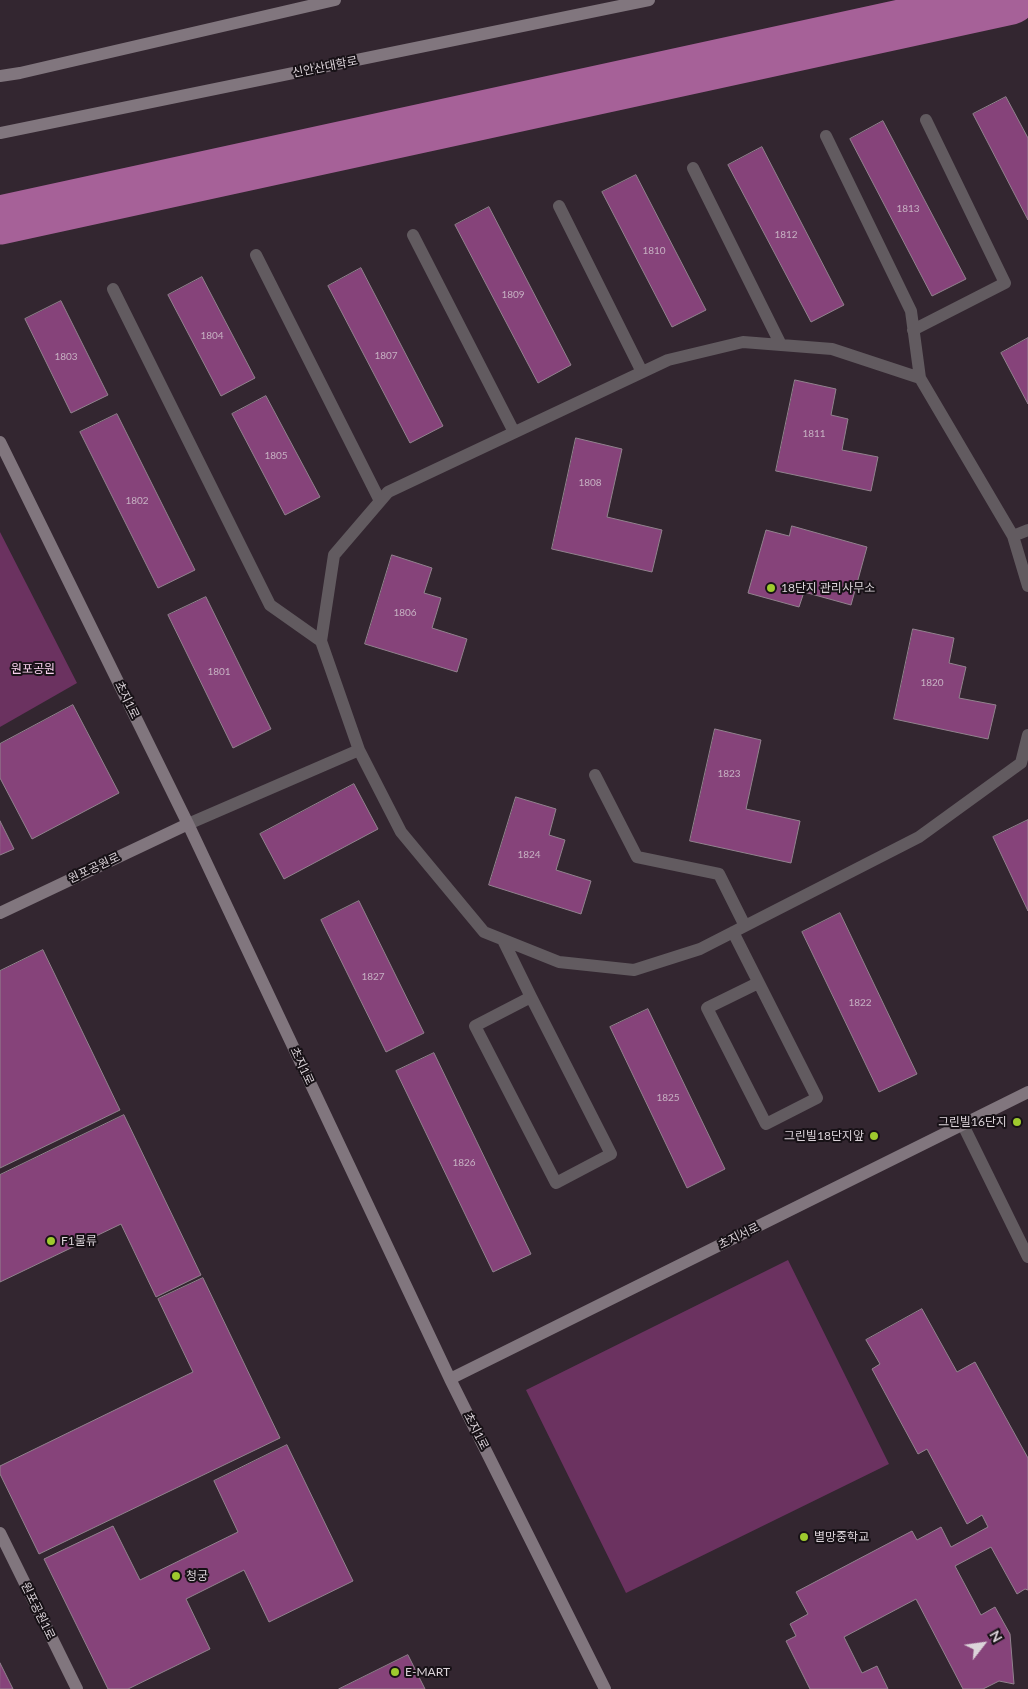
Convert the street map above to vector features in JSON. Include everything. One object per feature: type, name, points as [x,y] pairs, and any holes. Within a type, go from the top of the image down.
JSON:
[{"type":"street","points":[[0,76],[335,0]]},
{"type":"street","name":"신안산대학로","points":[[0,132],[649,0]]},
{"type":"street","name":"초지1로","points":[[0,442],[188,824],[450,1379],[605,1689]]},
{"type":"street","name":"원포공원로","points":[[0,913],[188,824]]},
{"type":"street","name":"초지서로","points":[[450,1379],[1028,1092]]},
{"type":"street","name":"원포공원1로","points":[[0,1532],[76,1689]]},
{"type":"lane","points":[[913,330],[1005,283],[926,120]]},
{"type":"lane","points":[[826,136],[911,311],[920,378],[1013,536],[1028,586]]},
{"type":"lane","points":[[693,168],[781,345]]},
{"type":"lane","points":[[559,206],[642,372]]},
{"type":"lane","points":[[414,234],[514,432]]},
{"type":"lane","points":[[256,255],[380,501]]},
{"type":"lane","points":[[113,289],[270,606],[321,641]]},
{"type":"lane","points":[[920,378],[832,348],[743,342],[668,360],[388,492],[334,555],[321,641],[359,750],[401,832],[484,932],[559,962],[634,970],[700,949],[919,838],[1021,763],[1028,735]]},
{"type":"lane","points":[[1013,536],[1028,530]]},
{"type":"lane","points":[[188,824],[359,750]]},
{"type":"lane","points":[[595,775],[637,857],[719,874],[745,926]]},
{"type":"lane","points":[[732,932],[758,982],[817,1098],[766,1124],[707,1008],[758,982]]},
{"type":"lane","points":[[503,940],[611,1154],[556,1183],[474,1026],[531,998]]},
{"type":"lane","points":[[963,1125],[1028,1257]]},
{"type":"green space","name":"원포공원","points":[[0,532],[77,683],[0,727]]},
{"type":"green space","points":[[788,1260],[889,1464],[626,1593],[526,1390]]},
{"type":"building","points":[[1006,97],[1028,138],[1028,220],[973,114]]},
{"type":"building","points":[[883,121],[966,279],[932,296],[850,139]]},
{"type":"building","points":[[762,147],[844,305],[811,322],[728,165]]},
{"type":"building","points":[[636,175],[706,310],[672,327],[602,192]]},
{"type":"building","points":[[489,207],[571,365],[538,383],[455,225]]},
{"type":"building","points":[[361,268],[443,426],[410,443],[328,286]]},
{"type":"building","points":[[202,277],[255,378],[221,396],[168,295]]},
{"type":"building","points":[[61,301],[108,395],[71,413],[25,319]]},
{"type":"building","points":[[1028,338],[1028,404],[1001,353]]},
{"type":"building","points":[[795,380],[836,389],[831,415],[848,419],[842,450],[878,457],[871,491],[776,471]]},
{"type":"building","points":[[266,396],[320,497],[285,515],[232,414]]},
{"type":"building","points":[[117,414],[195,570],[158,588],[80,432]]},
{"type":"building","points":[[576,438],[622,449],[607,517],[662,530],[652,572],[552,549]]},
{"type":"building","points":[[792,526],[867,547],[851,605],[804,592],[799,607],[748,593],[766,530],[789,536]]},
{"type":"building","points":[[392,555],[432,568],[424,593],[441,598],[432,628],[467,639],[457,672],[365,644]]},
{"type":"building","points":[[206,597],[271,729],[233,748],[168,615]]},
{"type":"building","points":[[913,629],[954,638],[949,663],[966,667],[959,698],[996,705],[988,739],[894,719]]},
{"type":"building","points":[[73,705],[119,793],[32,839],[0,778],[0,744]]},
{"type":"building","points":[[715,729],[761,740],[746,809],[800,821],[791,863],[690,841]]},
{"type":"building","points":[[354,784],[378,829],[284,879],[260,834]]},
{"type":"building","points":[[516,797],[556,809],[549,835],[565,840],[556,870],[591,881],[581,914],[489,885]]},
{"type":"building","points":[[1028,820],[1028,911],[993,837]]},
{"type":"building","points":[[0,821],[14,849],[0,855]]},
{"type":"building","points":[[359,901],[424,1033],[386,1052],[321,920]]},
{"type":"building","points":[[840,913],[917,1074],[879,1092],[802,932]]},
{"type":"building","points":[[43,950],[120,1110],[0,1168],[0,971]]},
{"type":"building","points":[[648,1009],[725,1169],[687,1188],[610,1027]]},
{"type":"building","points":[[434,1053],[531,1254],[493,1272],[396,1071]]},
{"type":"building","points":[[124,1115],[201,1275],[156,1297],[121,1224],[0,1282],[0,1175]]},
{"type":"building","points":[[203,1278],[280,1438],[39,1554],[0,1474],[0,1466],[193,1372],[158,1299]]},
{"type":"building","name":"별망중학교","points":[[922,1309],[957,1372],[975,1362],[1028,1458],[1028,1590],[1025,1589],[1017,1594],[991,1547],[955,1566],[981,1615],[995,1607],[1010,1634],[1014,1684],[999,1681],[983,1689],[963,1689],[916,1599],[844,1637],[862,1673],[877,1666],[888,1689],[810,1689],[786,1641],[796,1636],[790,1624],[808,1614],[796,1592],[912,1531],[917,1540],[941,1527],[951,1547],[988,1527],[982,1515],[967,1524],[927,1449],[918,1454],[872,1369],[880,1364],[866,1340]]},
{"type":"building","points":[[287,1445],[353,1581],[269,1622],[244,1570],[186,1599],[210,1649],[128,1689],[108,1689],[44,1559],[113,1526],[140,1580],[238,1532],[214,1481]]},
{"type":"building","name":"E-MART","points":[[408,1655],[425,1689],[339,1689]]},
{"type":"building","points":[[0,1663],[13,1689],[0,1689]]},
{"type":"waterway","points":[[0,220],[1011,0]]},
{"type":"place","name":"18단지 관리사무소","points":[[771,588]]},
{"type":"place","name":"그린빌16단지","points":[[1017,1122]]},
{"type":"place","name":"그린빌18단지앞","points":[[874,1136]]},
{"type":"place","name":"F1물류","points":[[51,1241]]},
{"type":"place","name":"별망중학교","points":[[804,1537]]},
{"type":"place","name":"청궁","points":[[176,1576]]},
{"type":"place","name":"E-MART","points":[[395,1672]]}]
